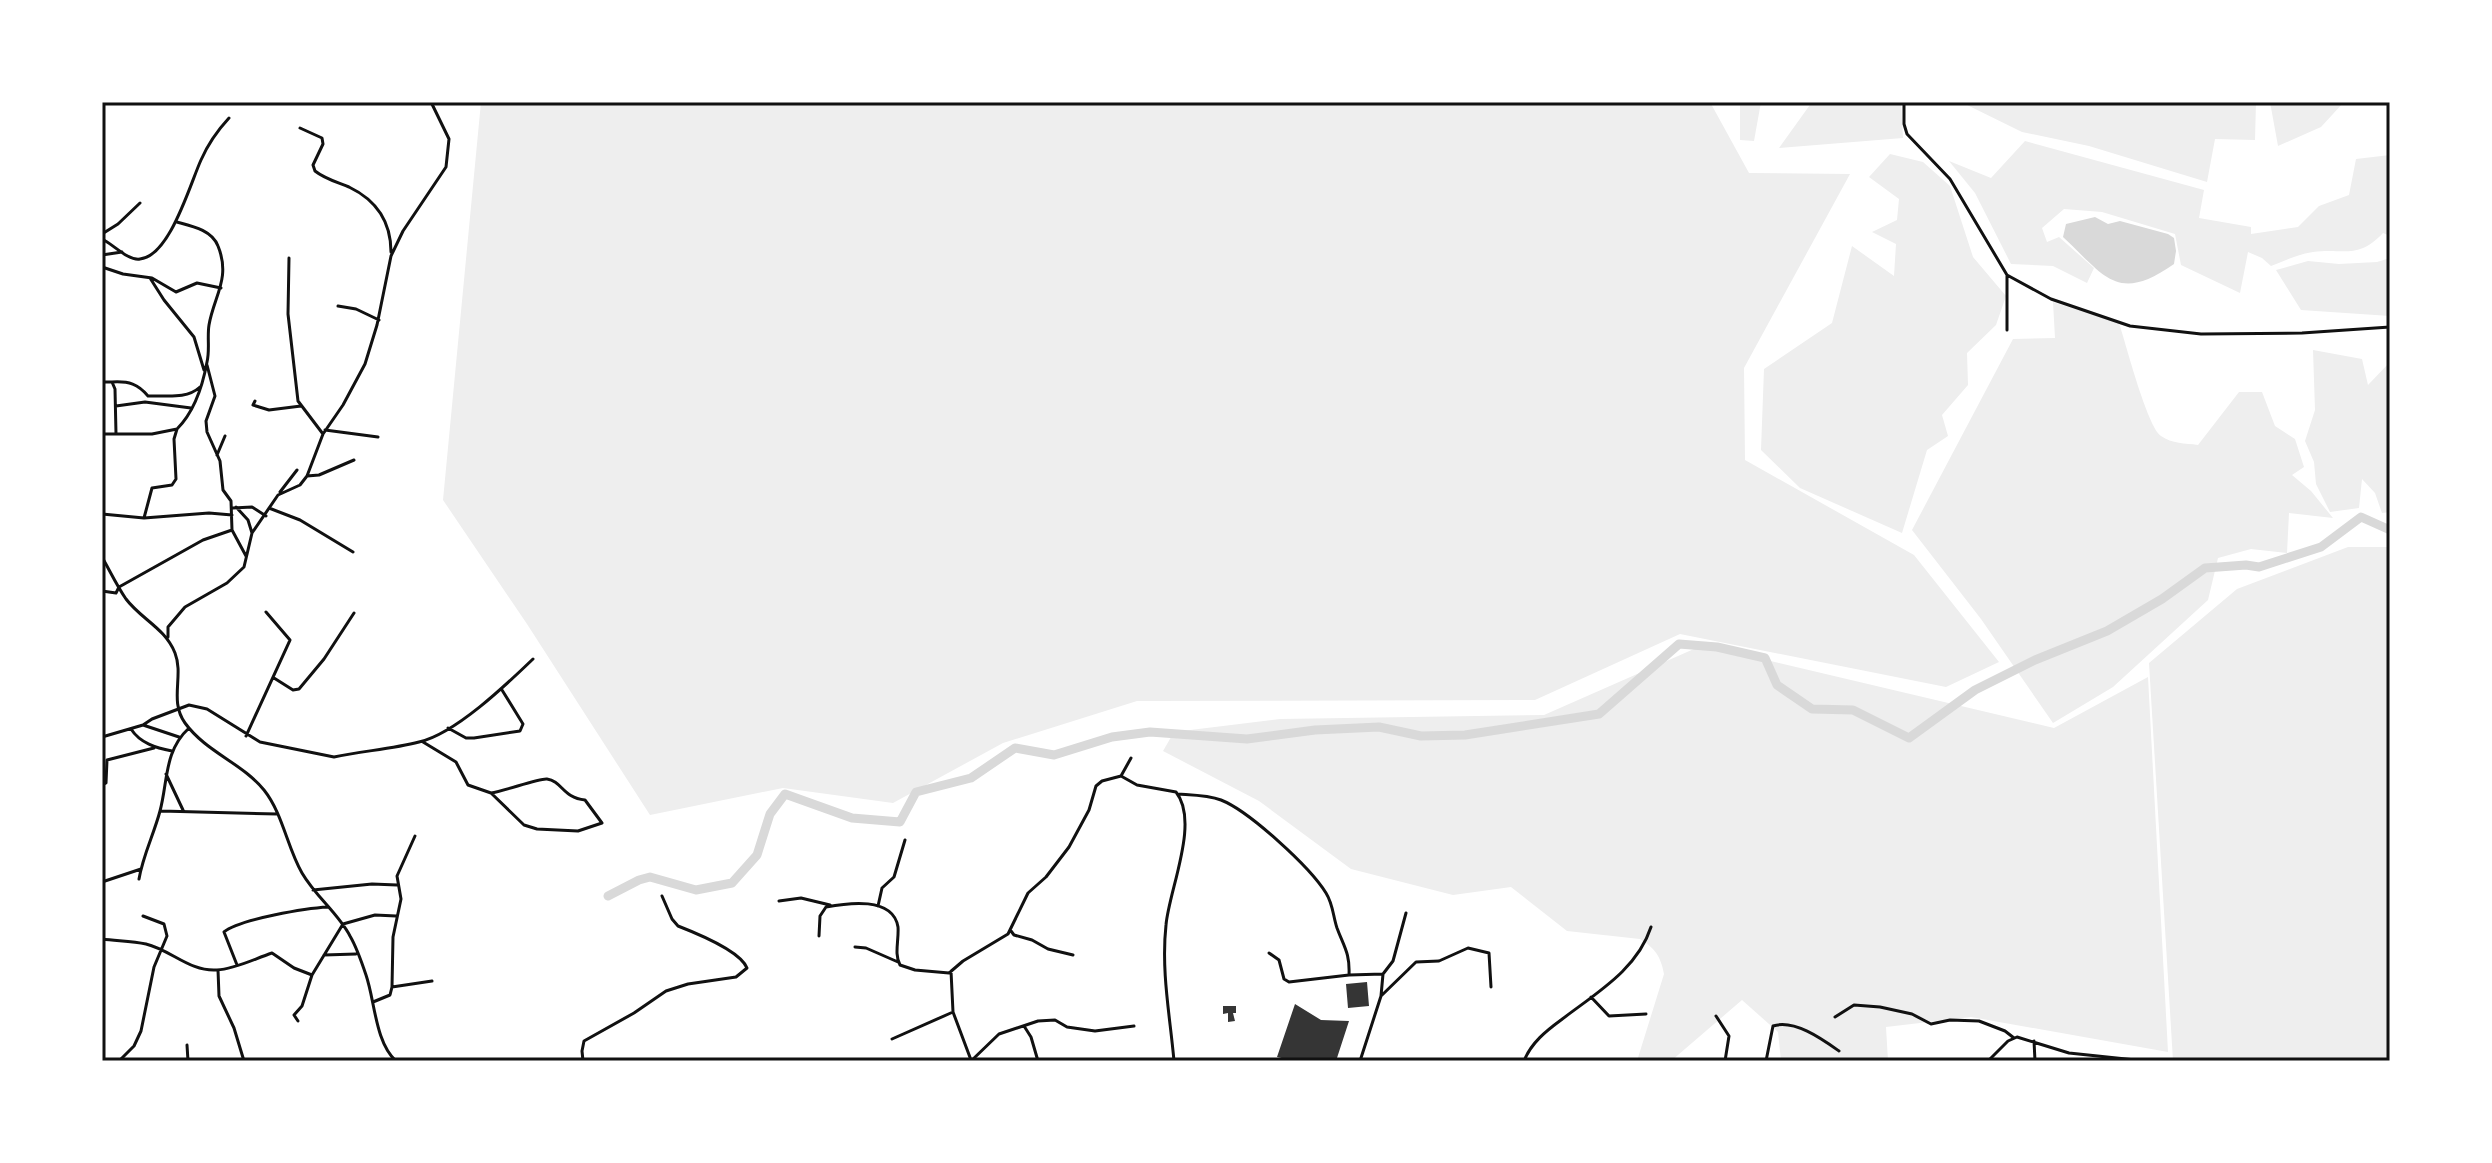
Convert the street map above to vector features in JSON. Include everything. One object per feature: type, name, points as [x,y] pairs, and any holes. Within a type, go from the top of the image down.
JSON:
[{"type":"street","points":[[278,495],[300,485],[307,476],[324,432],[365,364],[379,320],[391,256],[403,231],[446,167],[449,139],[431,102]]},
{"type":"street","points":[[1904,102],[1907,134],[1950,179],[2007,275],[2051,299],[2130,326],[2201,334],[2302,333],[2390,327]]},
{"type":"street","points":[[140,203],[102,236],[134,259],[145,258],[161,245],[177,222],[202,158],[218,130],[229,118]]},
{"type":"street","points":[[300,128],[322,138],[323,144],[313,162],[315,171],[361,193],[388,224],[391,256]]},
{"type":"street","points":[[177,222],[197,228],[214,239],[219,247],[223,272],[209,327],[207,365],[215,396],[206,426],[217,455],[223,490],[234,508],[248,520],[252,533]]},
{"type":"street","points":[[102,255],[123,252]]},
{"type":"street","points":[[289,258],[288,314],[296,391],[301,406],[324,432],[378,437]]},
{"type":"street","points":[[102,267],[123,274],[149,277],[176,292],[197,283],[221,288]]},
{"type":"street","points":[[2007,275],[2007,330]]},
{"type":"street","points":[[149,277],[194,337],[204,370]]},
{"type":"street","points":[[338,306],[356,309],[379,320]]},
{"type":"street","points":[[144,518],[152,488],[172,485],[176,479],[174,439],[201,386],[207,365]]},
{"type":"street","points":[[102,382],[134,383],[148,396],[185,395],[201,386]]},
{"type":"street","points":[[112,382],[115,389],[116,434]]},
{"type":"street","points":[[255,401],[253,405],[269,410],[301,406]]},
{"type":"street","points":[[116,406],[145,402],[191,408]]},
{"type":"street","points":[[102,434],[152,434],[177,429]]},
{"type":"street","points":[[217,455],[225,436]]},
{"type":"street","points":[[307,476],[319,475],[354,460]]},
{"type":"street","points":[[297,470],[252,533],[244,567],[237,575],[185,607],[168,627],[168,637],[180,671],[176,692],[178,708],[189,728],[217,755],[263,789],[278,813],[291,852],[312,890],[343,924],[357,954],[388,1054],[396,1061]]},
{"type":"street","points":[[234,508],[252,507],[266,516]]},
{"type":"street","points":[[234,508],[232,530],[246,556]]},
{"type":"street","points":[[269,508],[300,520],[353,552]]},
{"type":"street","points":[[102,514],[144,518],[209,513],[232,515]]},
{"type":"street","points":[[102,591],[114,594],[119,587],[203,540],[232,530]]},
{"type":"street","points":[[102,557],[127,601],[168,637]]},
{"type":"street","points":[[246,736],[290,640],[266,612]]},
{"type":"street","points":[[274,678],[293,690],[299,689],[324,659],[354,613]]},
{"type":"street","points":[[102,737],[143,725],[189,705],[207,709],[260,742],[322,757],[423,742],[502,690],[533,659]]},
{"type":"street","points":[[448,728],[466,738],[520,731],[523,724],[502,690]]},
{"type":"street","points":[[143,725],[179,737]]},
{"type":"street","points":[[139,879],[161,811],[172,751],[179,737],[189,728]]},
{"type":"street","points":[[130,729],[154,748],[172,751]]},
{"type":"street","points":[[423,742],[456,762],[468,785],[491,793],[547,779],[554,781],[570,798],[585,800],[602,823],[578,831],[537,829],[517,820],[491,793]]},
{"type":"street","points":[[102,785],[106,783],[107,760],[154,748]]},
{"type":"street","points":[[1121,776],[1131,758]]},
{"type":"street","points":[[166,774],[184,812]]},
{"type":"street","points":[[855,947],[863,946],[915,970],[943,974],[951,971],[1011,931],[1028,893],[1046,877],[1069,847],[1089,810],[1096,786],[1102,781],[1121,776],[1139,786],[1217,798],[1233,806],[1269,835],[1317,880],[1328,895],[1336,925],[1348,947],[1349,975]]},
{"type":"street","points":[[1174,1061],[1167,1019],[1165,942],[1183,835],[1183,814],[1178,794]]},
{"type":"street","points":[[161,811],[278,813]]},
{"type":"street","points":[[373,1002],[390,995],[392,948],[401,899],[397,876],[415,836]]},
{"type":"street","points":[[878,906],[882,888],[894,877],[905,840]]},
{"type":"street","points":[[102,882],[141,869]]},
{"type":"street","points":[[312,890],[372,884],[397,885]]},
{"type":"street","points":[[583,1061],[584,1041],[666,991],[688,984],[736,977],[746,972],[745,962],[735,955],[678,926],[662,896]]},
{"type":"street","points":[[779,901],[801,898],[833,906]]},
{"type":"street","points":[[819,936],[821,913],[826,907],[860,903],[878,906],[896,921],[898,962]]},
{"type":"street","points":[[237,965],[224,937],[228,928],[239,923],[287,915],[304,908],[328,907]]},
{"type":"street","points":[[1360,1061],[1381,996],[1383,974],[1393,961],[1406,913]]},
{"type":"street","points":[[298,1021],[294,1015],[302,1006],[312,975],[343,924],[375,915],[396,916]]},
{"type":"street","points":[[119,1061],[134,1046],[141,1031],[154,967],[167,936],[167,929],[155,919],[143,916]]},
{"type":"street","points":[[1524,1061],[1532,1044],[1634,961],[1645,945],[1651,927]]},
{"type":"street","points":[[1011,931],[1043,947],[1073,955]]},
{"type":"street","points":[[102,939],[148,944],[196,969],[218,970],[272,953],[294,968],[312,975]]},
{"type":"street","points":[[1381,996],[1413,964],[1439,961],[1468,948],[1489,953],[1491,987]]},
{"type":"street","points":[[1269,953],[1280,962],[1287,981],[1383,974]]},
{"type":"street","points":[[324,955],[357,954]]},
{"type":"street","points":[[218,970],[219,996],[234,1028],[244,1061]]},
{"type":"street","points":[[951,971],[953,1012],[971,1061],[999,1034],[1051,1019],[1067,1027],[1095,1031],[1134,1026]]},
{"type":"street","points":[[392,987],[432,981]]},
{"type":"street","points":[[1591,997],[1609,1016],[1646,1014]]},
{"type":"street","points":[[1835,1017],[1854,1005],[1912,1014],[1931,1024],[1950,1020],[1979,1021],[2014,1038],[2069,1053],[2145,1061]]},
{"type":"street","points":[[892,1039],[953,1012]]},
{"type":"street","points":[[1716,1016],[1729,1036],[1725,1061]]},
{"type":"street","points":[[1766,1061],[1773,1026],[1782,1023],[1814,1036],[1839,1051]]},
{"type":"street","points":[[1024,1026],[1031,1037],[1038,1061]]},
{"type":"street","points":[[1988,1061],[2014,1038]]},
{"type":"street","points":[[2034,1041],[2035,1061]]},
{"type":"street","points":[[187,1045],[188,1061]]},
{"type":"shaded area","points":[[481,102],[1710,102],[1749,173],[1850,174],[1744,368],[1745,460],[1914,555],[1999,662],[1946,687],[1680,634],[1535,700],[1137,701],[1003,743],[893,803],[783,788],[650,815],[443,500]]},
{"type":"shaded area","points":[[1740,102],[1761,102],[1754,141],[1740,140]]},
{"type":"shaded area","points":[[1812,102],[1901,102],[1903,138],[1779,148]]},
{"type":"shaded area","points":[[1961,102],[2256,102],[2255,140],[2215,139],[2207,182],[2089,146],[2022,132]]},
{"type":"shaded area","points":[[2270,102],[2344,102],[2321,127],[2278,146]]},
{"type":"shaded area","points":[[2025,141],[2204,190],[2199,218],[2251,227],[2251,234],[2298,227],[2319,206],[2349,195],[2356,159],[2390,155],[2390,236],[2383,233],[2358,250],[2308,253],[2271,266],[2248,252],[2240,293],[2181,265],[2175,234],[2102,212],[2064,209],[2042,228],[2047,242],[2059,237],[2094,268],[2087,283],[2053,266],[2011,264],[1975,193],[1949,161],[1991,178]]},
{"type":"shaded area","points":[[1890,154],[1923,162],[1950,186],[1973,257],[2006,296],[1996,325],[1967,353],[1968,385],[1942,415],[1948,436],[1927,450],[1902,533],[1800,488],[1761,450],[1764,369],[1832,323],[1852,246],[1894,276],[1896,244],[1872,232],[1897,220],[1899,199],[1869,177]]},
{"type":"shaded area","points":[[2095,217],[2108,224],[2120,221],[2168,234],[2174,238],[2174,264],[2139,282],[2113,280],[2063,237],[2066,224]]},
{"type":"shaded area","points":[[2390,258],[2390,316],[2301,310],[2276,270],[2308,261],[2339,264],[2377,262]]},
{"type":"shaded area","points":[[2053,302],[2119,323],[2137,384],[2155,429],[2170,440],[2198,445],[2239,392],[2262,392],[2275,426],[2295,439],[2304,467],[2292,475],[2311,491],[2333,518],[2289,513],[2287,553],[2251,549],[2218,558],[2208,600],[2113,687],[2053,723],[1981,619],[1912,530],[2013,339],[2055,338]]},
{"type":"shaded area","points":[[2313,350],[2362,359],[2368,385],[2390,362],[2390,512],[2382,513],[2375,493],[2362,479],[2359,508],[2330,512],[2316,484],[2314,462],[2305,441],[2315,410]]},
{"type":"shaded area","points":[[2348,547],[2390,547],[2390,1061],[2173,1061],[2149,663],[2237,589]]},
{"type":"shaded area","points":[[1703,645],[2054,728],[2148,677],[2168,1052],[1971,1017],[1886,1027],[1888,1061],[1781,1061],[1778,1032],[1742,1000],[1671,1061],[1637,1061],[1664,974],[1656,954],[1645,942],[1567,931],[1511,887],[1453,895],[1351,869],[1259,801],[1163,751],[1174,732],[1280,719],[1544,715]]},
{"type":"building","points":[[1367,982],[1369,1006],[1348,1008],[1346,984]]},
{"type":"building","points":[[1295,1004],[1321,1020],[1349,1021],[1336,1061],[1295,1061],[1277,1057]]},
{"type":"building","points":[[1223,1006],[1236,1006],[1236,1013],[1233,1013],[1235,1021],[1228,1022],[1228,1013],[1223,1014]]},
{"type":"waterway","points":[[608,896],[650,877],[696,890],[732,883],[757,855],[770,814],[785,794],[852,818],[900,822],[916,792],[971,778],[1015,748],[1054,755],[1112,737],[1150,732],[1247,739],[1315,730],[1379,727],[1421,736],[1465,735],[1599,714],[1679,644],[1717,647],[1765,658],[1777,685],[1812,709],[1853,710],[1909,738],[1975,690],[2035,660],[2107,631],[2162,599],[2205,568],[2259,567],[2321,547],[2361,517],[2390,530]]}]
